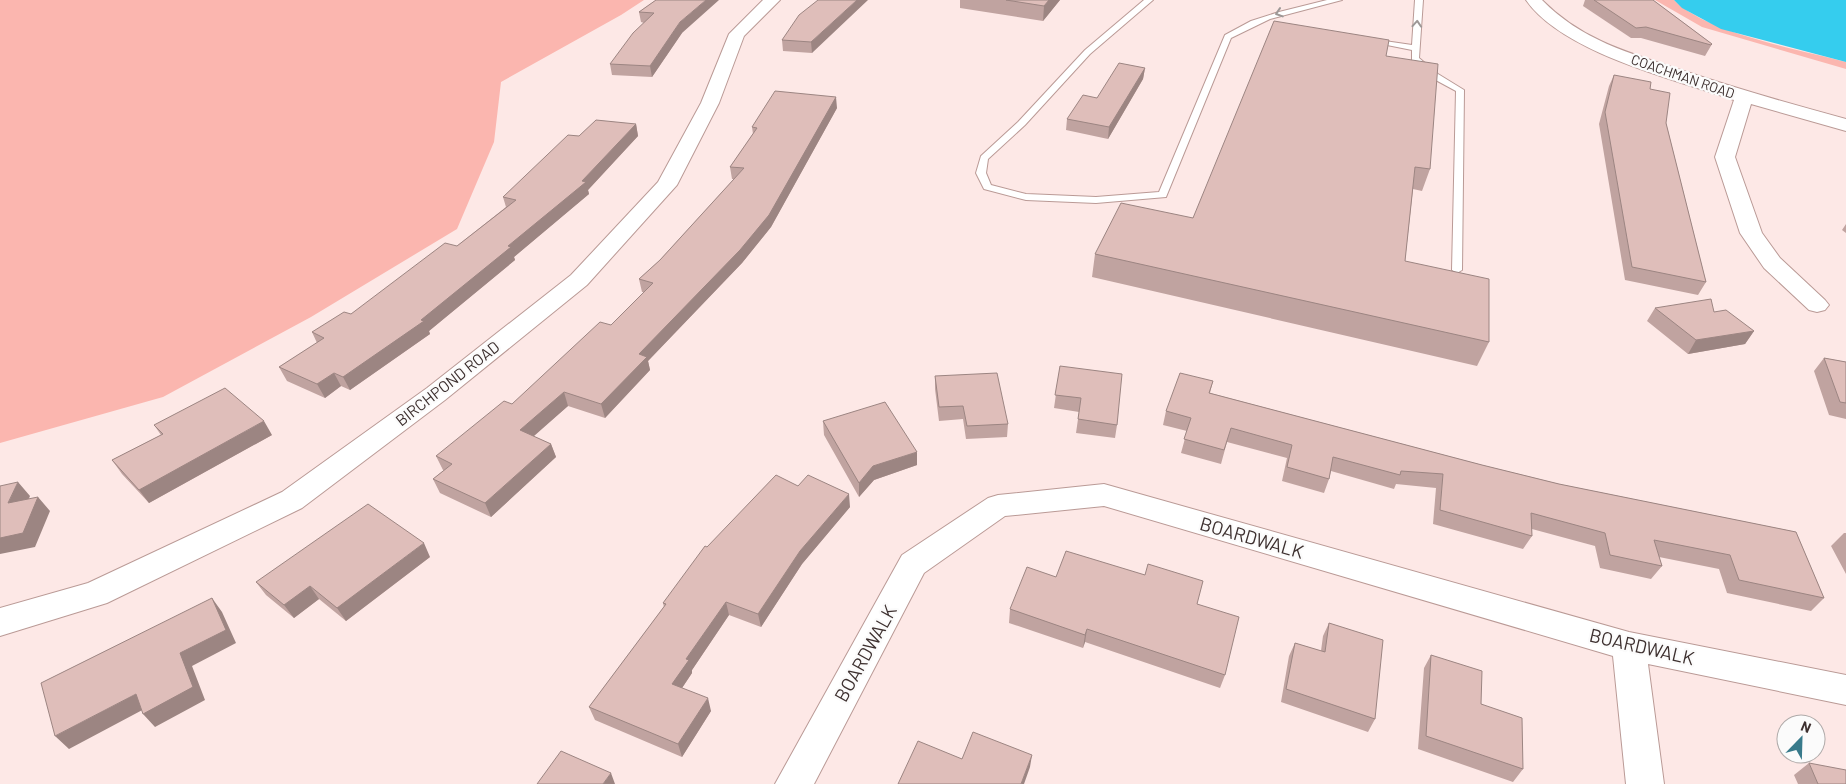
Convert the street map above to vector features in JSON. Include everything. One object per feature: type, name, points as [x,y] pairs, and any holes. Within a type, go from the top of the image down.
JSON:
[{"type":"street","name":"BIRCHPOND ROAD","points":[[0,622],[96,594],[292,500],[436,394],[578,280],[667,185],[710,103],[737,34],[772,0]]},
{"type":"street","name":"COACHMAN ROAD","points":[[1534,0],[1553,20],[1600,48],[1744,97],[1846,125]]},
{"type":"street","points":[[1744,97],[1725,157],[1740,204],[1751,233],[1772,263],[1816,305]]},
{"type":"street","name":"BOARDWALK","points":[[794,784],[913,564],[998,506],[1104,494],[1629,646],[1846,690]]},
{"type":"street","points":[[1629,646],[1645,784]]},
{"type":"lane","points":[[1150,0],[1125,18],[1079,60],[1008,139],[984,158],[981,172],[987,186],[1026,197],[1096,200],[1164,195],[1228,37],[1255,22],[1279,12],[1338,0]]},
{"type":"lane","points":[[1419,0],[1415,59],[1435,76],[1460,90],[1457,270]]},
{"type":"lane","points":[[1255,22],[1274,25]]},
{"type":"lane","points":[[1359,39],[1415,48]]},
{"type":"shaded area","points":[[0,0],[644,0],[621,15],[501,82],[494,142],[457,229],[311,317],[163,397],[0,443]]},
{"type":"shaded area","points":[[1655,0],[1674,0],[1689,12],[1709,22],[1755,39],[1846,62],[1846,69],[1702,27]]},
{"type":"water","points":[[1674,0],[1846,0],[1846,62],[1721,29],[1682,8]]},
{"type":"building","points":[[656,0],[706,0],[680,22],[650,66],[610,64],[633,33],[654,13],[639,12]]},
{"type":"building","points":[[818,0],[857,0],[811,42],[782,40],[799,15]]},
{"type":"building","points":[[1006,0],[1049,0],[1044,6]]},
{"type":"building","points":[[1594,0],[1653,0],[1712,44],[1646,27],[1636,28]]},
{"type":"building","points":[[1274,21],[1389,40],[1386,56],[1438,64],[1430,169],[1415,167],[1405,261],[1489,279],[1489,342],[1095,254],[1121,203],[1193,218]]},
{"type":"building","points":[[1119,63],[1145,68],[1109,127],[1067,119],[1083,95],[1097,98]]},
{"type":"building","points":[[1614,75],[1651,82],[1650,89],[1670,93],[1666,123],[1706,282],[1632,267],[1605,112]]},
{"type":"building","points":[[775,91],[836,97],[769,215],[740,250],[639,354],[647,357],[601,404],[564,392],[520,430],[551,444],[485,503],[433,479],[452,464],[436,456],[504,401],[512,404],[600,322],[611,325],[653,283],[639,279],[660,260],[744,168],[730,167],[757,128],[752,127]]},
{"type":"building","points":[[596,120],[636,124],[582,181],[586,182],[508,246],[511,247],[421,320],[424,321],[343,377],[334,373],[317,384],[279,367],[324,338],[312,332],[344,312],[351,314],[445,243],[457,246],[516,200],[503,197],[568,135],[579,136]]},
{"type":"building","points":[[1711,299],[1714,312],[1726,310],[1754,331],[1696,340],[1655,308]]},
{"type":"building","points":[[1824,358],[1846,362],[1846,403],[1840,402]]},
{"type":"building","points":[[1060,366],[1122,374],[1117,425],[1078,419],[1081,398],[1055,395]]},
{"type":"building","points":[[997,373],[1008,424],[967,426],[963,406],[939,407],[935,376]]},
{"type":"building","points":[[1180,373],[1213,381],[1209,393],[1482,465],[1559,484],[1796,532],[1824,598],[1739,580],[1730,555],[1654,540],[1662,566],[1610,555],[1605,533],[1531,513],[1532,536],[1440,510],[1443,474],[1401,471],[1400,475],[1333,457],[1329,479],[1287,467],[1292,445],[1231,428],[1224,450],[1184,439],[1191,418],[1166,411]]},
{"type":"building","points":[[225,388],[264,421],[139,490],[112,460],[163,434],[154,425]]},
{"type":"building","points":[[885,402],[917,452],[873,466],[859,483],[823,421]]},
{"type":"building","points":[[776,475],[798,486],[808,475],[849,494],[800,551],[758,614],[726,602],[686,659],[689,660],[672,684],[708,698],[678,744],[589,707],[666,604],[663,603],[705,546],[707,547]]},
{"type":"building","points":[[18,482],[8,503],[38,497],[23,533],[0,538],[0,486]]},
{"type":"building","points":[[368,504],[424,543],[337,608],[310,586],[284,605],[256,582]]},
{"type":"building","points":[[1066,551],[1145,575],[1148,564],[1203,581],[1197,604],[1239,617],[1225,675],[1087,629],[1085,635],[1010,609],[1027,567],[1056,577]]},
{"type":"building","points":[[212,598],[226,630],[180,653],[193,687],[143,714],[136,694],[55,736],[41,683]]},
{"type":"building","points":[[1329,623],[1383,640],[1375,719],[1286,689],[1295,643],[1325,652]]},
{"type":"building","points":[[1431,655],[1482,671],[1481,704],[1522,718],[1523,769],[1426,736]]},
{"type":"building","points":[[973,732],[1032,755],[1021,784],[898,784],[918,741],[962,759]]},
{"type":"building","points":[[561,751],[611,773],[603,784],[537,784]]},
{"type":"building","points":[[1809,764],[1846,770],[1846,784],[1818,784]]}]
